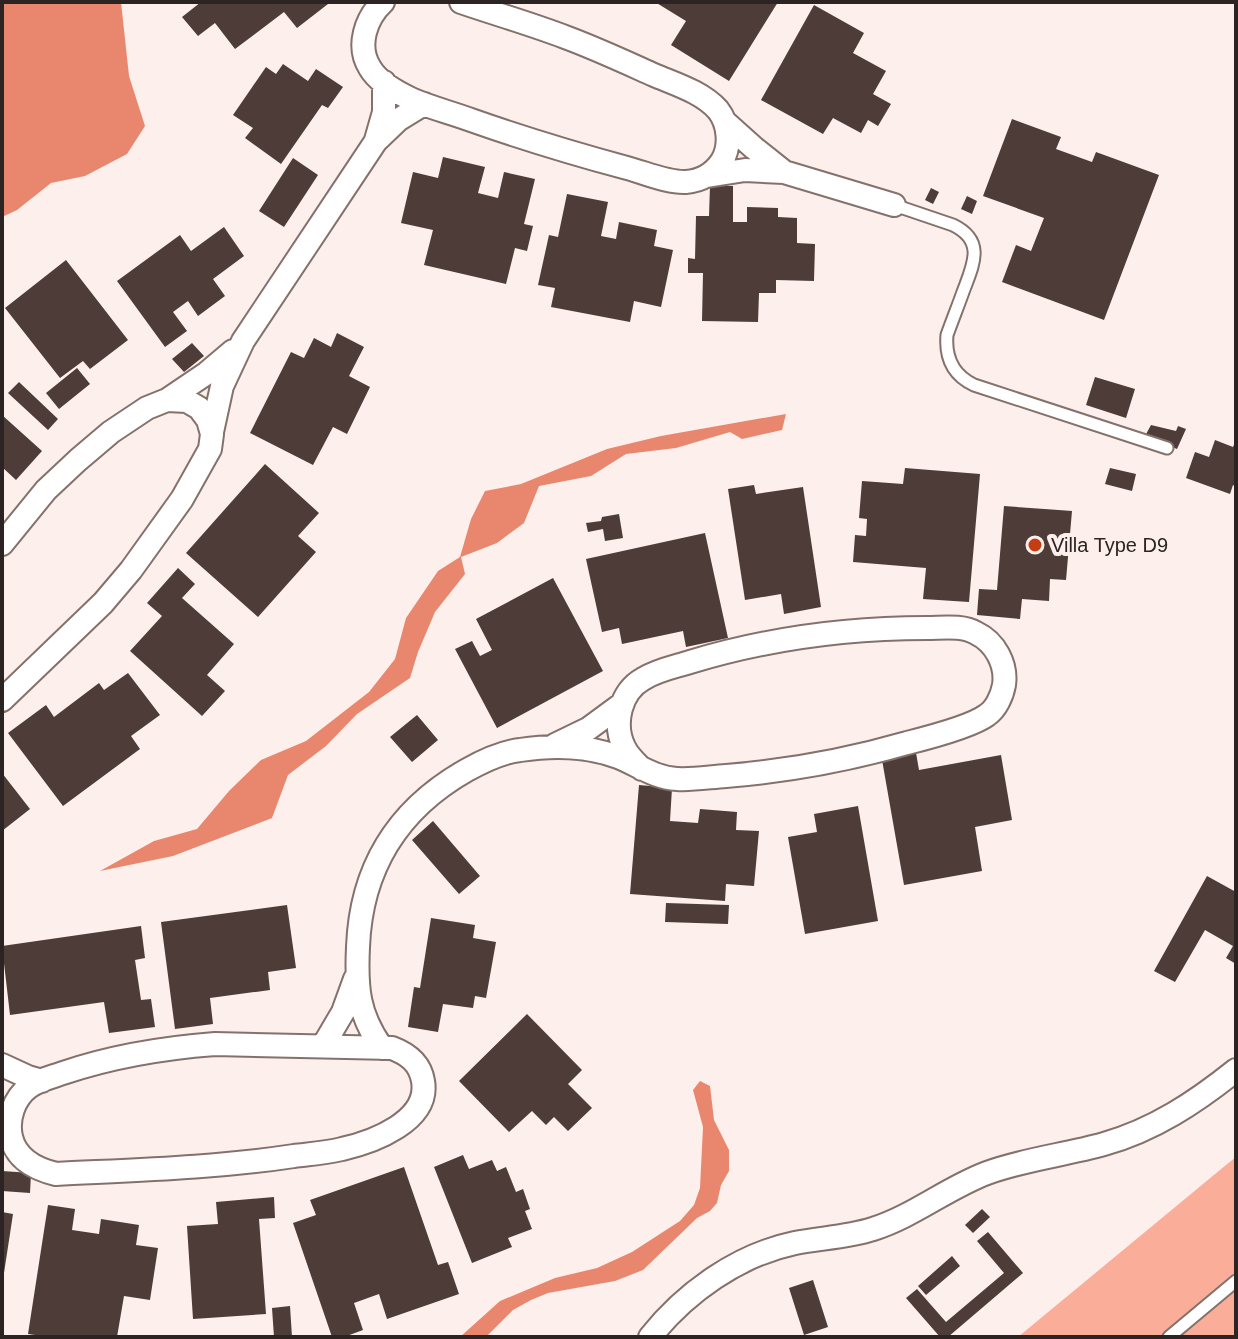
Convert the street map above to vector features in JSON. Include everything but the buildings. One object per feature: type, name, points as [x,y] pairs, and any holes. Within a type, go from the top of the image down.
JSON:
[{"type":"street","points":[[383,2],[368,22],[364,56],[369,67],[384,82],[424,104],[593,159],[677,182],[745,170],[784,172],[894,205]]},
{"type":"street","points":[[461,2],[563,36],[693,91],[717,109],[725,122],[784,172]]},
{"type":"street","points":[[376,141],[384,112],[384,82]]},
{"type":"street","points":[[2,700],[103,603],[182,499],[210,449],[222,386],[243,341],[376,141],[398,120],[424,104]]},
{"type":"street","points":[[707,176],[726,152],[728,137],[725,122]]},
{"type":"street","points":[[2,544],[46,490],[111,432],[207,373],[243,341]]},
{"type":"street","points":[[167,400],[187,401],[199,408],[208,420],[212,434]]},
{"type":"street","points":[[382,1048],[361,1006],[357,974],[363,900],[376,865],[394,833],[418,805],[447,781],[480,763],[515,750],[550,747],[598,751],[620,758],[642,769],[662,777],[672,779],[789,769],[884,750],[975,722],[989,714],[999,701],[1004,685],[1004,668],[987,640],[973,631],[956,628],[855,631],[754,646],[704,658],[641,679],[622,704],[619,734],[624,747],[642,769]]},
{"type":"street","points":[[550,747],[588,729],[622,704]]},
{"type":"street","points":[[323,1046],[343,1012],[357,974]]},
{"type":"street","points":[[215,1044],[382,1048],[404,1052],[421,1071],[423,1097],[418,1109],[394,1129],[362,1143],[322,1153],[243,1164],[56,1174],[41,1171],[28,1163],[17,1152],[11,1138],[13,1108],[30,1086],[122,1056],[215,1044]]},
{"type":"street","points":[[2,1065],[42,1081]]},
{"type":"street","points":[[650,1337],[700,1288],[743,1261],[792,1244],[863,1232],[885,1225],[983,1175],[1013,1164],[1107,1143],[1137,1132],[1195,1102],[1236,1070]]},
{"type":"street","points":[[2,1080],[13,1108]]},
{"type":"lane","points":[[894,205],[953,225],[973,243],[975,261],[947,335],[948,356],[957,374],[974,385],[1167,448]]},
{"type":"lane","points":[[1169,1337],[1236,1281]]},
{"type":"shaded area","points":[[2,2],[121,2],[129,76],[145,126],[127,154],[85,176],[51,183],[17,210],[2,217]]},
{"type":"shaded area","points":[[786,414],[782,430],[742,439],[730,432],[676,448],[626,454],[591,476],[539,486],[524,523],[497,543],[461,557],[465,574],[435,612],[410,678],[357,714],[326,746],[288,775],[272,818],[173,856],[100,871],[154,841],[197,829],[261,760],[306,741],[369,692],[395,659],[406,618],[438,571],[460,557],[471,519],[485,491],[521,484],[607,449]]},
{"type":"shaded area","points":[[700,1081],[710,1086],[714,1120],[729,1150],[729,1171],[721,1185],[717,1203],[710,1211],[697,1218],[643,1270],[615,1281],[548,1293],[513,1310],[486,1337],[460,1337],[500,1301],[555,1278],[597,1268],[632,1252],[680,1221],[694,1205],[700,1188],[703,1127],[693,1090]]},
{"type":"shaded area","points":[[1236,1157],[1236,1337],[1018,1337],[1226,1165]]},
{"type":"place","name":"Villa Type D9","points":[[1035,545]]}]
